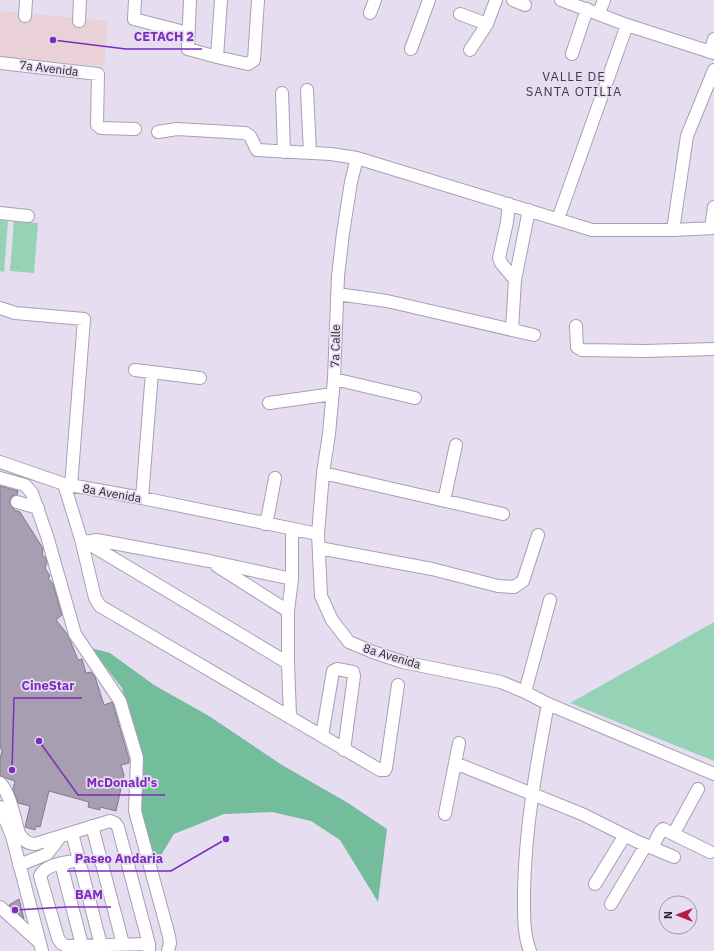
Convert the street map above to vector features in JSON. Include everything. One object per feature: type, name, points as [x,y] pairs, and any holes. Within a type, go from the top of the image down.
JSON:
[{"type":"street","points":[[25,16],[26,0]]},
{"type":"street","points":[[80,0],[80,21]]},
{"type":"street","points":[[135,0],[134,19],[188,33]]},
{"type":"street","points":[[190,0],[188,49],[217,58],[248,64],[254,60],[258,0]]},
{"type":"street","points":[[217,58],[220,0]]},
{"type":"street","points":[[370,13],[376,0]]},
{"type":"street","points":[[411,49],[429,0]]},
{"type":"street","points":[[470,50],[487,24],[496,0]]},
{"type":"street","points":[[513,0],[525,5]]},
{"type":"street","points":[[561,0],[627,25],[712,52],[714,39]]},
{"type":"street","points":[[599,14],[604,0]]},
{"type":"street","points":[[572,54],[587,9]]},
{"type":"street","points":[[460,14],[487,24]]},
{"type":"street","points":[[558,219],[627,25]]},
{"type":"street","name":"7a Avenida","points":[[0,63],[98,74],[97,125],[101,128],[135,129]]},
{"type":"street","points":[[674,230],[687,136],[714,70]]},
{"type":"street","points":[[307,90],[310,153]]},
{"type":"street","points":[[282,93],[284,152]]},
{"type":"street","points":[[158,132],[177,130],[245,133],[250,136],[257,150],[331,154],[356,158],[592,230],[674,230],[712,228],[714,207]]},
{"type":"street","name":"7a Calle","points":[[318,534],[323,473],[333,394],[337,294],[343,233],[356,158]]},
{"type":"street","points":[[509,204],[507,222],[499,258],[501,263],[516,280]]},
{"type":"street","points":[[512,330],[516,280],[529,210]]},
{"type":"street","points":[[0,214],[28,216]]},
{"type":"street","points":[[337,294],[387,301],[534,335]]},
{"type":"street","points":[[0,308],[15,313],[84,319],[67,485],[83,541],[95,598],[100,606],[380,770],[385,770],[398,685]]},
{"type":"street","points":[[576,326],[577,347],[582,350],[714,350]]},
{"type":"street","points":[[136,370],[200,378]]},
{"type":"street","points":[[142,498],[152,372]]},
{"type":"street","points":[[334,380],[415,398]]},
{"type":"street","points":[[269,403],[333,394]]},
{"type":"street","points":[[444,501],[456,445]]},
{"type":"street","name":"8a Avenida","points":[[0,462],[67,485],[142,498],[318,534],[321,596],[332,620],[349,642],[403,662],[501,682],[526,692],[548,704],[714,774]]},
{"type":"street","points":[[323,473],[503,514]]},
{"type":"street","points":[[0,478],[25,485],[32,493],[47,536],[75,634],[120,701],[137,758],[135,811],[169,936],[170,943],[168,951]]},
{"type":"street","points":[[266,524],[275,478]]},
{"type":"street","points":[[17,502],[38,508]]},
{"type":"street","points":[[290,716],[288,611],[292,579],[292,529]]},
{"type":"street","points":[[319,548],[432,569],[498,586],[514,587],[523,581],[538,535]]},
{"type":"street","points":[[83,541],[97,540],[209,561],[236,572],[288,611]]},
{"type":"street","points":[[83,541],[288,663]]},
{"type":"street","points":[[236,572],[292,579]]},
{"type":"street","points":[[526,692],[550,600]]},
{"type":"street","points":[[322,736],[333,671],[337,669],[353,672],[354,676],[344,750]]},
{"type":"street","points":[[530,951],[524,921],[524,872],[532,795],[548,704]]},
{"type":"street","points":[[445,814],[459,742]]},
{"type":"street","points":[[455,763],[582,814],[674,857]]},
{"type":"street","points":[[0,783],[7,794],[19,865],[41,946]]},
{"type":"street","points":[[674,833],[698,788]]},
{"type":"street","points":[[0,806],[15,835],[30,844],[60,837],[110,821],[115,823],[118,827],[149,947],[123,944],[66,946],[61,943],[58,938],[40,876],[42,871],[47,867],[79,860]]},
{"type":"street","points":[[92,826],[123,944]]},
{"type":"street","points":[[611,904],[649,846],[663,829],[674,833],[710,852]]},
{"type":"street","points":[[72,833],[101,945]]},
{"type":"street","points":[[595,884],[625,835]]},
{"type":"street","points":[[19,865],[47,854],[60,837]]},
{"type":"street","points":[[61,864],[82,946]]},
{"type":"street","points":[[0,906],[41,946]]},
{"type":"shaded area","points":[[0,11],[108,21],[104,66],[0,59]]},
{"type":"green space","points":[[0,220],[8,221],[4,272],[0,271]]},
{"type":"green space","points":[[14,221],[38,223],[34,273],[10,271]]},
{"type":"green space","points":[[714,622],[714,761],[570,703]]},
{"type":"green space","points":[[91,648],[110,653],[154,685],[209,716],[282,765],[348,803],[387,829],[378,902],[340,840],[311,821],[272,812],[224,814],[174,834],[153,868],[140,809],[143,758],[122,688]]},
{"type":"building","points":[[0,486],[18,491],[17,495],[12,496],[10,504],[14,510],[20,512],[42,547],[42,555],[45,557],[47,562],[45,568],[50,576],[48,578],[53,584],[62,615],[56,620],[68,635],[78,660],[82,659],[86,673],[91,672],[95,677],[104,705],[112,702],[129,759],[129,763],[121,765],[124,775],[116,811],[100,807],[100,810],[88,807],[89,802],[49,791],[40,827],[36,826],[35,830],[25,827],[30,806],[18,803],[13,789],[15,781],[0,776],[0,759],[2,751],[0,746]]},
{"type":"building","points":[[19,899],[24,919],[9,905]]},
{"type":"place","name":"CETACH 2","points":[[53,40]]},
{"type":"place","name":"McDonald's","points":[[39,741]]},
{"type":"place","name":"CineStar","points":[[12,770]]},
{"type":"place","name":"Paseo Andaria","points":[[226,839]]},
{"type":"place","name":"BAM","points":[[15,910]]},
{"type":"district","name":"VALLE DE SANTA OTILIA","points":[[574,84]]}]
